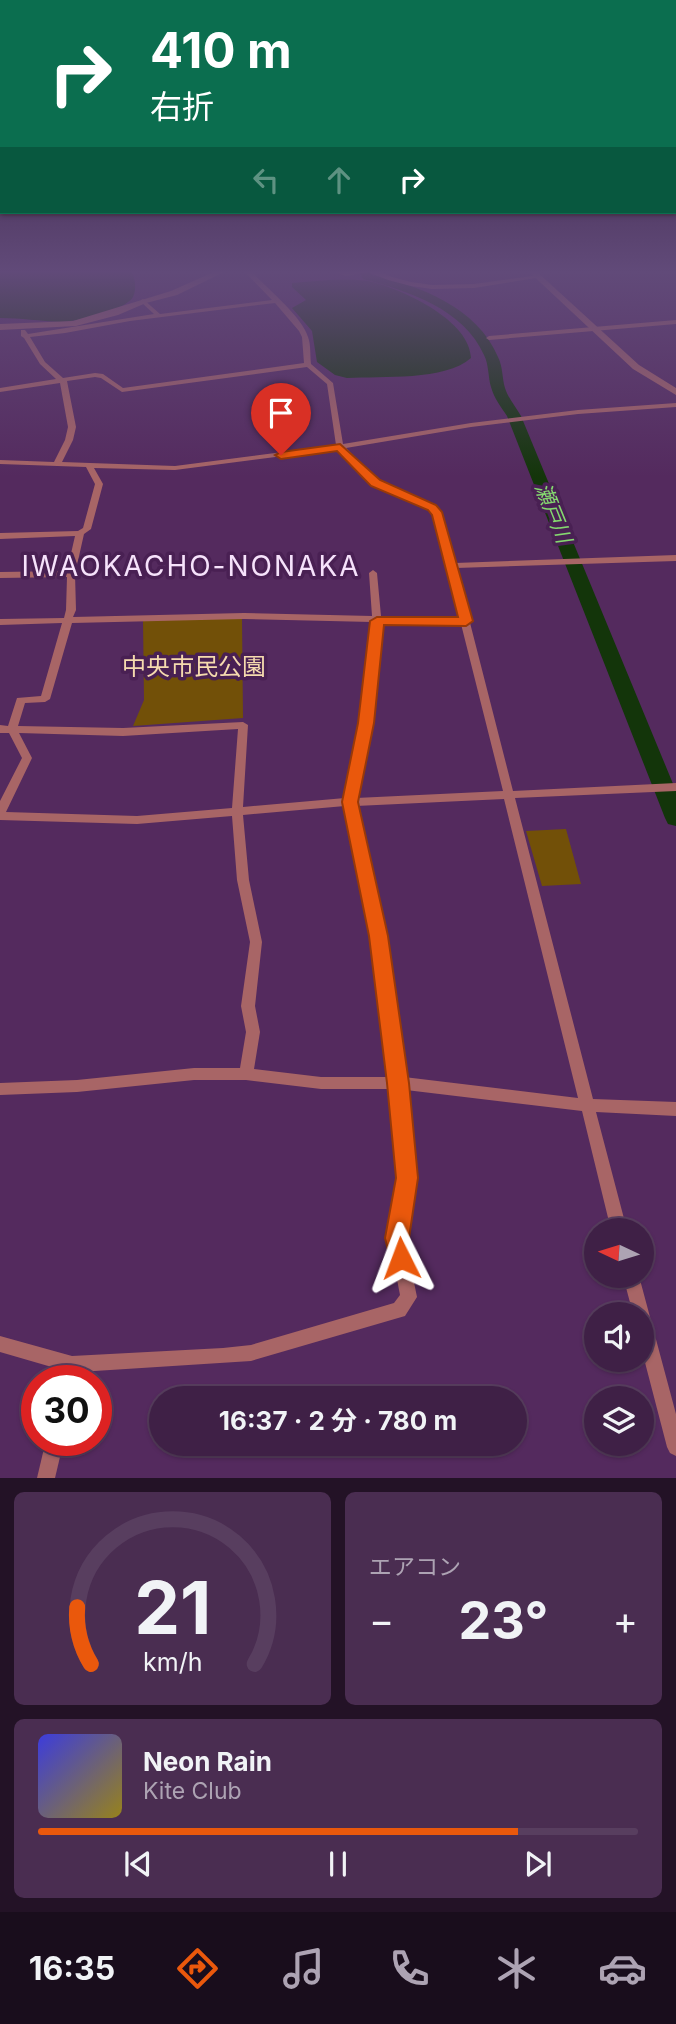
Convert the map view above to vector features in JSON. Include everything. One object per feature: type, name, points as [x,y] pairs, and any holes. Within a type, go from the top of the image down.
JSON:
[{"type":"street","points":[[27,339],[42,363],[63,379],[72,427],[69,440],[57,464]]},
{"type":"street","points":[[304,339],[308,365],[331,383],[340,447],[376,483],[432,507],[438,514],[616,1218]]},
{"type":"street","points":[[604,339],[636,367],[676,392]]},
{"type":"street","points":[[0,390],[63,379],[103,376],[122,390],[308,365]]},
{"type":"street","points":[[0,462],[175,468],[340,447],[506,421],[676,405]]},
{"type":"street","points":[[0,536],[80,533],[87,529],[99,484],[89,465]]},
{"type":"street","points":[[6,729],[21,700],[46,699],[71,610],[71,575],[80,533]]},
{"type":"street","points":[[451,566],[676,558]]},
{"type":"street","points":[[112,1368],[251,1353],[399,1310],[409,1297],[397,1238],[407,1178],[398,1083],[378,936],[350,802],[366,723],[377,621],[373,573]]},
{"type":"street","points":[[0,575],[71,575]]},
{"type":"street","points":[[0,622],[244,616],[466,621]]},
{"type":"street","points":[[6,729],[123,732],[243,725],[237,813],[243,880],[256,942],[248,1006],[253,1032],[246,1074]]},
{"type":"street","points":[[6,729],[27,758],[0,814],[137,820],[350,802],[448,799],[508,792],[676,787]]},
{"type":"street","points":[[0,1089],[76,1086],[194,1074],[246,1074],[321,1083],[398,1083],[586,1105],[676,1109]]},
{"type":"street","points":[[0,1344],[51,1365]]},
{"type":"street","points":[[654,1362],[676,1447]]},
{"type":"street","points":[[46,1478],[51,1456]]},
{"type":"green space","name":"中央市民公園","points":[[200,616],[242,619],[243,718],[133,726],[144,700],[143,620]]},
{"type":"green space","points":[[566,829],[581,884],[542,886],[526,831]]},
{"type":"shaded area","points":[[313,339],[465,339],[471,358],[446,371],[395,377],[347,378],[335,375],[317,362]]},
{"type":"waterway","name":"瀬戸川","points":[[481,339],[494,364],[499,391],[514,416],[676,818]]},
{"type":"district","name":"IWAOKACHO-NONAKA","points":[[191,566]]},
{"type":"route","points":[[281,455],[340,447],[376,483],[432,507],[438,514],[466,621],[377,621],[366,723],[350,802],[378,936],[398,1083],[407,1178],[397,1238],[401,1258]]}]
